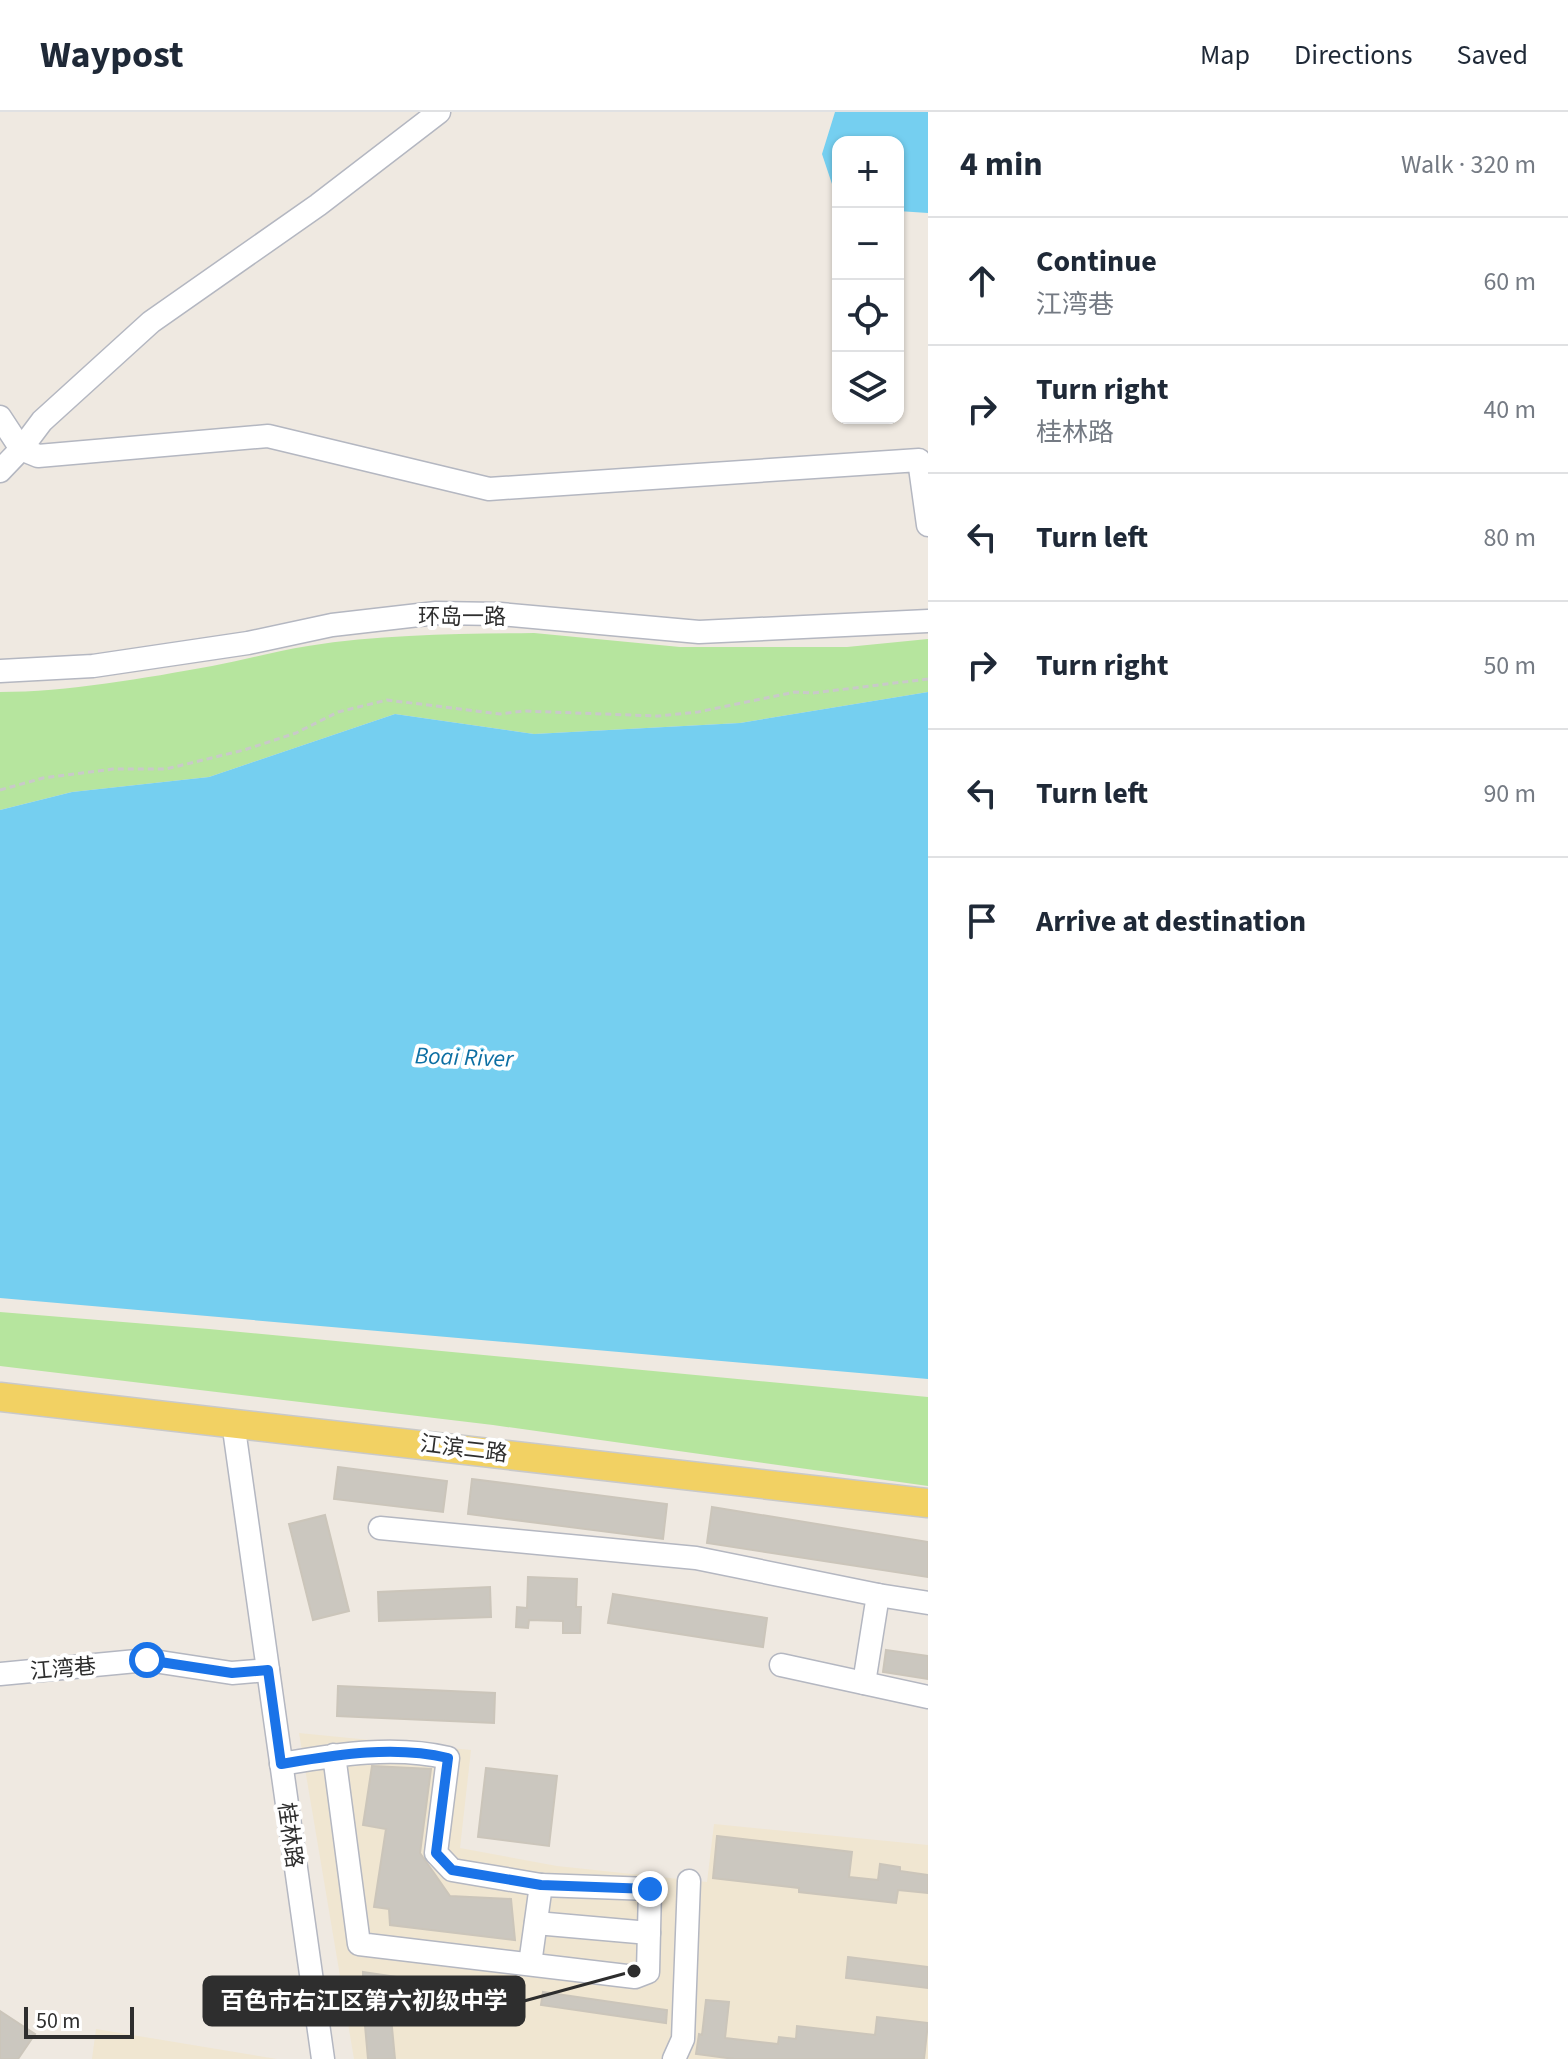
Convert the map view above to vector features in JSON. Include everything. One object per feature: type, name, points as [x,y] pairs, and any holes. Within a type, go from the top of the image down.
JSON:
[{"type":"main road","name":"江滨二路","points":[[0,1397],[928,1503]]},
{"type":"street","points":[[0,471],[42,421],[151,322],[318,205],[439,112]]},
{"type":"street","points":[[0,417],[21,449],[38,456],[268,436],[489,489],[924,460],[928,525]]},
{"type":"street","name":"环岛一路","points":[[0,671],[93,666],[248,643],[332,625],[436,613],[500,614],[699,632],[928,621]]},
{"type":"street","name":"桂林路","points":[[233,1422],[323,2059]]},
{"type":"street","points":[[380,1528],[696,1558],[928,1603]]},
{"type":"street","points":[[864,1683],[878,1595]]},
{"type":"street","name":"江湾巷","points":[[0,1674],[147,1660],[232,1673],[268,1670]]},
{"type":"street","points":[[781,1665],[928,1697]]},
{"type":"street","points":[[281,1764],[334,1755],[359,1752],[448,1758],[436,1853],[452,1870],[541,1885],[650,1889],[648,1972],[635,1977],[359,1944],[334,1755]]},
{"type":"street","points":[[674,2059],[683,2039],[689,1881]]},
{"type":"street","points":[[530,1964],[541,1885]]},
{"type":"street","points":[[536,1923],[649,1933]]},
{"type":"path","points":[[0,790],[43,778],[113,769],[166,769],[244,750],[296,733],[338,712],[387,700],[500,714],[523,711],[658,716],[698,712],[795,692],[813,693],[928,679]]},
{"type":"shaded area","points":[[299,1733],[471,1750],[460,1848],[557,1866],[707,1882],[714,1824],[928,1845],[928,2059],[354,2059]]},
{"type":"shaded area","points":[[96,2029],[277,2059],[92,2059]]},
{"type":"green space","points":[[534,633],[680,647],[847,647],[928,639],[928,692],[740,723],[534,734],[395,714],[209,777],[72,792],[0,810],[0,692],[52,690],[133,680],[336,642],[421,635]]},
{"type":"green space","points":[[0,1312],[928,1397],[928,1486],[493,1425],[0,1366]]},
{"type":"water","points":[[835,112],[928,112],[928,213],[904,211],[904,136],[832,136],[832,184],[822,154]]},
{"type":"water","name":"Boai River","points":[[928,692],[928,1379],[0,1298],[0,810],[72,792],[209,777],[395,714],[534,734],[740,723]]},
{"type":"building","points":[[338,1467],[447,1481],[443,1512],[334,1499]]},
{"type":"building","points":[[472,1479],[667,1504],[663,1539],[468,1514]]},
{"type":"building","points":[[712,1507],[928,1542],[928,1577],[707,1543]]},
{"type":"building","points":[[325,1515],[349,1611],[313,1620],[289,1524]]},
{"type":"building","points":[[528,1577],[577,1579],[576,1607],[581,1607],[580,1633],[563,1633],[563,1621],[529,1620],[528,1628],[516,1627],[517,1607],[527,1608]]},
{"type":"building","points":[[490,1587],[491,1617],[379,1621],[378,1592]]},
{"type":"building","points":[[613,1594],[767,1618],[763,1647],[608,1623]]},
{"type":"building","points":[[886,1650],[928,1656],[928,1679],[883,1672]]},
{"type":"building","points":[[338,1686],[495,1693],[494,1723],[337,1716]]},
{"type":"building","points":[[372,1766],[431,1769],[420,1853],[450,1896],[511,1899],[515,1940],[390,1925],[389,1909],[374,1907],[386,1829],[363,1825]]},
{"type":"building","points":[[486,1768],[557,1776],[549,1846],[478,1837]]},
{"type":"building","points":[[717,1836],[852,1852],[849,1877],[878,1880],[880,1864],[900,1867],[900,1871],[928,1875],[928,1893],[898,1890],[896,1903],[713,1878]]},
{"type":"building","points":[[848,1957],[928,1967],[928,1988],[846,1978]]},
{"type":"building","points":[[363,1972],[485,1990],[483,2017],[404,2008],[402,2014],[391,2017],[395,2059],[368,2059]]},
{"type":"building","points":[[543,1992],[667,2010],[666,2023],[541,2005]]},
{"type":"building","points":[[706,2000],[729,2002],[725,2038],[778,2044],[779,2037],[796,2039],[797,2026],[875,2035],[877,2017],[928,2023],[924,2059],[735,2059],[696,2054],[699,2034],[702,2035]]},
{"type":"building","points":[[0,2011],[35,2034],[18,2059],[0,2059]]},
{"type":"place","name":"百色市右江区第六初级中学","points":[[634,1971]]},
{"type":"route","points":[[147,1660],[232,1673],[268,1670],[281,1764],[359,1752],[448,1758],[436,1853],[452,1870],[541,1885],[650,1889]]}]
